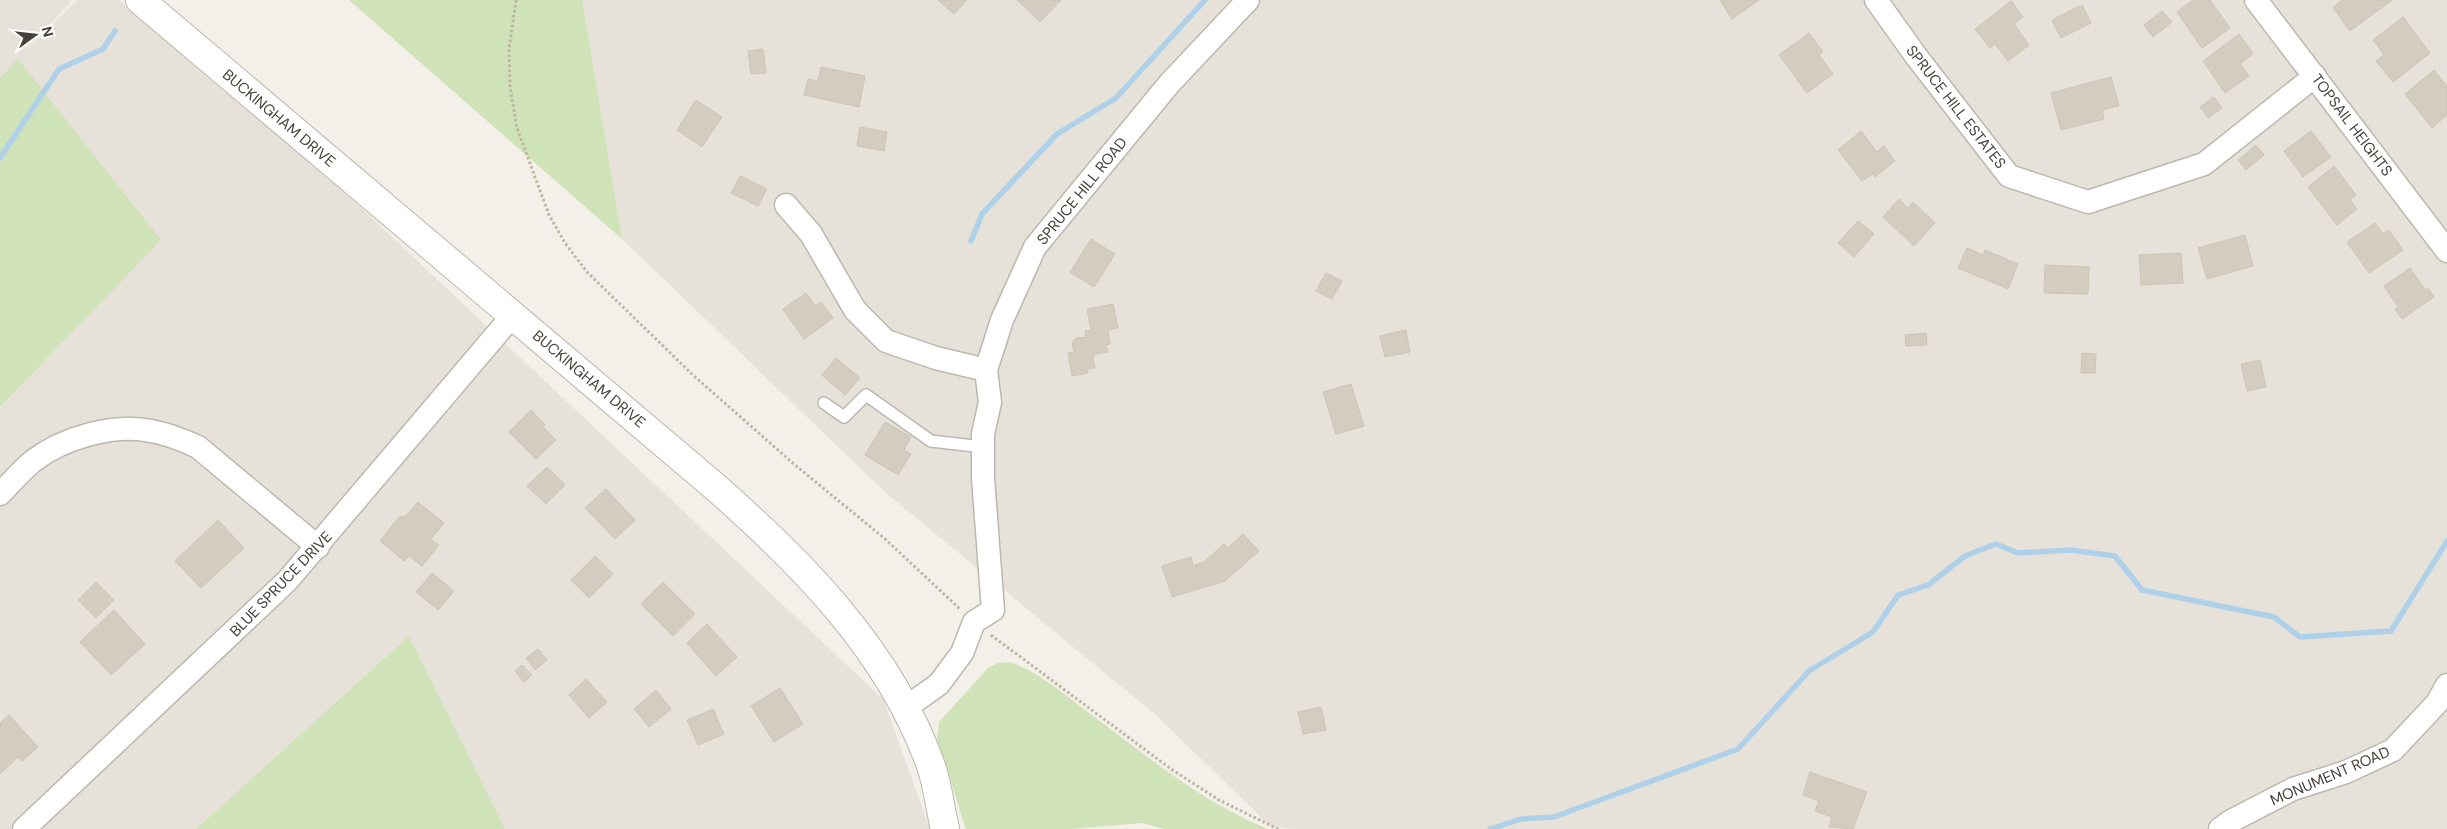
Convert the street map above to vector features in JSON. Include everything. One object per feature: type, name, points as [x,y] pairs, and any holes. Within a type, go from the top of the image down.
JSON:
[{"type":"street","name":"BUCKINGHAM DRIVE","points":[[140,0],[513,315],[780,545],[845,617],[869,651],[904,709],[932,768],[945,829]]},
{"type":"street","name":"SPRUCE HILL ROAD","points":[[974,622],[993,610],[983,478],[983,447],[990,402],[986,370],[1002,320],[1035,247],[1169,84],[1248,0]]},
{"type":"street","name":"SPRUCE HILL ESTATES","points":[[1876,0],[1916,56],[2009,176],[2088,202],[2204,164],[2315,76]]},
{"type":"street","name":"TOPSAIL HEIGHTS","points":[[2256,0],[2447,251]]},
{"type":"street","points":[[786,205],[811,234],[855,310],[886,341],[936,358],[986,370]]},
{"type":"street","name":"BLUE SPRUCE DRIVE","points":[[24,829],[252,617],[318,547],[513,315]]},
{"type":"street","points":[[0,494],[34,461],[54,449],[100,433],[124,429],[149,430],[175,437],[198,447],[318,547]]},
{"type":"street","points":[[904,709],[929,693],[947,674],[962,654],[974,622]]},
{"type":"street","name":"MONUMENT ROAD","points":[[2220,829],[2231,821],[2293,789],[2346,772],[2393,750],[2437,703],[2447,686]]},
{"type":"lane","points":[[824,403],[844,417],[866,395],[931,441],[983,447]]},
{"type":"path","points":[[516,0],[509,49],[510,87],[518,128],[549,215],[565,244],[586,272],[694,376],[795,466],[884,538],[974,622],[1171,769],[1219,800],[1278,829]]},
{"type":"shaded area","points":[[0,0],[72,0],[28,49],[77,0],[119,0],[358,205],[883,699],[930,829],[505,829],[409,636],[196,829],[0,829],[0,407],[160,240],[18,60],[0,78]]},
{"type":"shaded area","points":[[582,0],[2447,0],[2447,829],[1292,829],[1270,826],[1157,716],[886,493],[622,239]]},
{"type":"green space","points":[[349,0],[582,0],[622,239]]},
{"type":"green space","points":[[18,59],[161,240],[0,407],[0,78]]},
{"type":"green space","points":[[409,636],[505,829],[196,829]]},
{"type":"green space","points":[[1010,662],[1032,672],[1053,686],[1176,778],[1221,806],[1268,829],[1164,829],[1143,823],[1069,829],[966,829],[937,739],[939,722],[988,668],[998,663]]},
{"type":"building","points":[[938,0],[967,0],[954,14]]},
{"type":"building","points":[[1017,0],[1061,0],[1040,22]]},
{"type":"building","points":[[1720,0],[1759,0],[1732,19]]},
{"type":"building","points":[[2193,0],[2210,0],[2230,28],[2202,48],[2177,12]]},
{"type":"building","points":[[2342,0],[2392,0],[2350,31],[2333,8]]},
{"type":"building","points":[[2011,1],[2023,17],[2014,24],[2029,45],[2008,61],[1995,44],[1990,48],[1975,29]]},
{"type":"building","points":[[2082,5],[2091,23],[2061,38],[2052,20]]},
{"type":"building","points":[[2162,11],[2172,22],[2153,37],[2144,25]]},
{"type":"building","points":[[2403,17],[2430,53],[2393,82],[2376,61],[2384,55],[2373,40]]},
{"type":"building","points":[[1809,33],[1823,52],[1819,55],[1833,74],[1807,93],[1779,55]]},
{"type":"building","points":[[2239,34],[2253,54],[2240,64],[2249,76],[2225,93],[2203,61]]},
{"type":"building","points":[[763,49],[766,73],[751,74],[748,51]]},
{"type":"building","points":[[821,67],[865,76],[859,107],[804,95],[808,79],[818,81]]},
{"type":"building","points":[[2434,70],[2447,86],[2447,115],[2432,128],[2405,94]]},
{"type":"building","points":[[2111,77],[2119,106],[2102,110],[2104,119],[2061,130],[2051,93]]},
{"type":"building","points":[[2214,97],[2222,108],[2208,118],[2200,107]]},
{"type":"building","points":[[696,100],[722,117],[702,147],[677,130]]},
{"type":"building","points":[[860,127],[887,132],[884,151],[857,146]]},
{"type":"building","points":[[1861,131],[1877,152],[1884,146],[1895,161],[1875,177],[1872,174],[1862,181],[1838,150]]},
{"type":"building","points":[[2311,131],[2331,157],[2303,177],[2284,151]]},
{"type":"building","points":[[2256,145],[2264,155],[2246,170],[2238,160]]},
{"type":"building","points":[[2334,166],[2356,195],[2350,200],[2357,209],[2337,225],[2308,187]]},
{"type":"building","points":[[740,176],[767,189],[758,206],[731,193]]},
{"type":"building","points":[[1899,199],[1908,208],[1913,202],[1935,223],[1914,246],[1883,217]]},
{"type":"building","points":[[1858,221],[1874,234],[1854,257],[1838,243]]},
{"type":"building","points":[[2375,223],[2383,234],[2389,230],[2403,250],[2369,273],[2347,242]]},
{"type":"building","points":[[2245,235],[2253,266],[2207,279],[2198,248]]},
{"type":"building","points":[[1091,239],[1115,254],[1094,287],[1070,272]]},
{"type":"building","points":[[1967,248],[1983,255],[1985,250],[2018,264],[2008,289],[1958,268]]},
{"type":"building","points":[[2181,253],[2183,283],[2141,285],[2139,255]]},
{"type":"building","points":[[2045,265],[2089,267],[2088,294],[2044,293]]},
{"type":"building","points":[[2410,268],[2425,290],[2428,288],[2434,297],[2402,319],[2395,309],[2398,307],[2384,286]]},
{"type":"building","points":[[1326,273],[1342,281],[1332,299],[1316,291]]},
{"type":"building","points":[[806,293],[815,306],[821,302],[833,318],[804,339],[783,309]]},
{"type":"building","points":[[1113,304],[1118,328],[1108,330],[1110,344],[1106,345],[1108,352],[1095,354],[1093,358],[1095,368],[1088,369],[1088,373],[1072,376],[1068,353],[1074,352],[1072,343],[1076,338],[1086,337],[1085,331],[1091,330],[1087,309]]},
{"type":"building","points":[[1406,330],[1410,352],[1385,357],[1380,336]]},
{"type":"building","points":[[1926,333],[1927,345],[1906,346],[1905,335]]},
{"type":"building","points":[[2082,353],[2096,354],[2095,373],[2081,373]]},
{"type":"building","points":[[836,358],[860,378],[845,395],[822,375]]},
{"type":"building","points":[[2260,360],[2266,387],[2247,391],[2241,364]]},
{"type":"building","points":[[1351,384],[1364,426],[1336,434],[1323,392]]},
{"type":"building","points":[[531,410],[545,425],[543,427],[556,440],[536,459],[509,432]]},
{"type":"building","points":[[885,422],[911,437],[904,450],[911,454],[898,475],[865,455]]},
{"type":"building","points":[[547,467],[565,485],[546,504],[527,486]]},
{"type":"building","points":[[606,489],[635,520],[615,539],[585,508]]},
{"type":"building","points":[[418,502],[444,523],[431,539],[439,545],[422,566],[409,556],[404,561],[380,541],[399,517],[405,517]]},
{"type":"building","points":[[218,520],[244,548],[201,588],[175,561]]},
{"type":"building","points":[[1243,534],[1259,551],[1225,581],[1172,597],[1162,566],[1191,557],[1193,566],[1204,562],[1224,544],[1228,548]]},
{"type":"building","points":[[595,556],[613,574],[589,598],[571,580]]},
{"type":"building","points":[[432,573],[454,591],[438,610],[416,592]]},
{"type":"building","points":[[96,582],[114,600],[96,618],[78,600]]},
{"type":"building","points":[[663,582],[695,614],[673,636],[641,604]]},
{"type":"building","points":[[114,610],[145,644],[111,675],[80,642]]},
{"type":"building","points":[[707,624],[737,657],[716,676],[687,643]]},
{"type":"building","points":[[538,649],[547,660],[535,670],[526,658]]},
{"type":"building","points":[[522,665],[532,675],[524,682],[515,671]]},
{"type":"building","points":[[586,679],[607,702],[589,718],[569,695]]},
{"type":"building","points":[[780,688],[803,724],[774,742],[751,706]]},
{"type":"building","points":[[656,690],[671,709],[649,727],[634,709]]},
{"type":"building","points":[[1321,707],[1326,730],[1303,734],[1298,712]]},
{"type":"building","points":[[713,709],[724,734],[698,745],[687,720]]},
{"type":"building","points":[[9,715],[38,747],[22,761],[18,757],[0,774],[0,723]]},
{"type":"building","points":[[1810,772],[1867,792],[1853,829],[1829,827],[1832,817],[1815,811],[1819,801],[1803,795]]},
{"type":"waterway","points":[[971,241],[982,214],[1057,134],[1116,98],[1205,0]]},
{"type":"waterway","points":[[0,158],[59,69],[103,49],[115,31]]},
{"type":"waterway","points":[[1490,829],[1521,819],[1554,817],[1738,749],[1809,671],[1873,632],[1898,595],[1928,585],[1965,556],[1996,544],[2018,553],[2070,550],[2115,556],[2142,590],[2274,617],[2300,637],[2391,631],[2447,541]]}]
